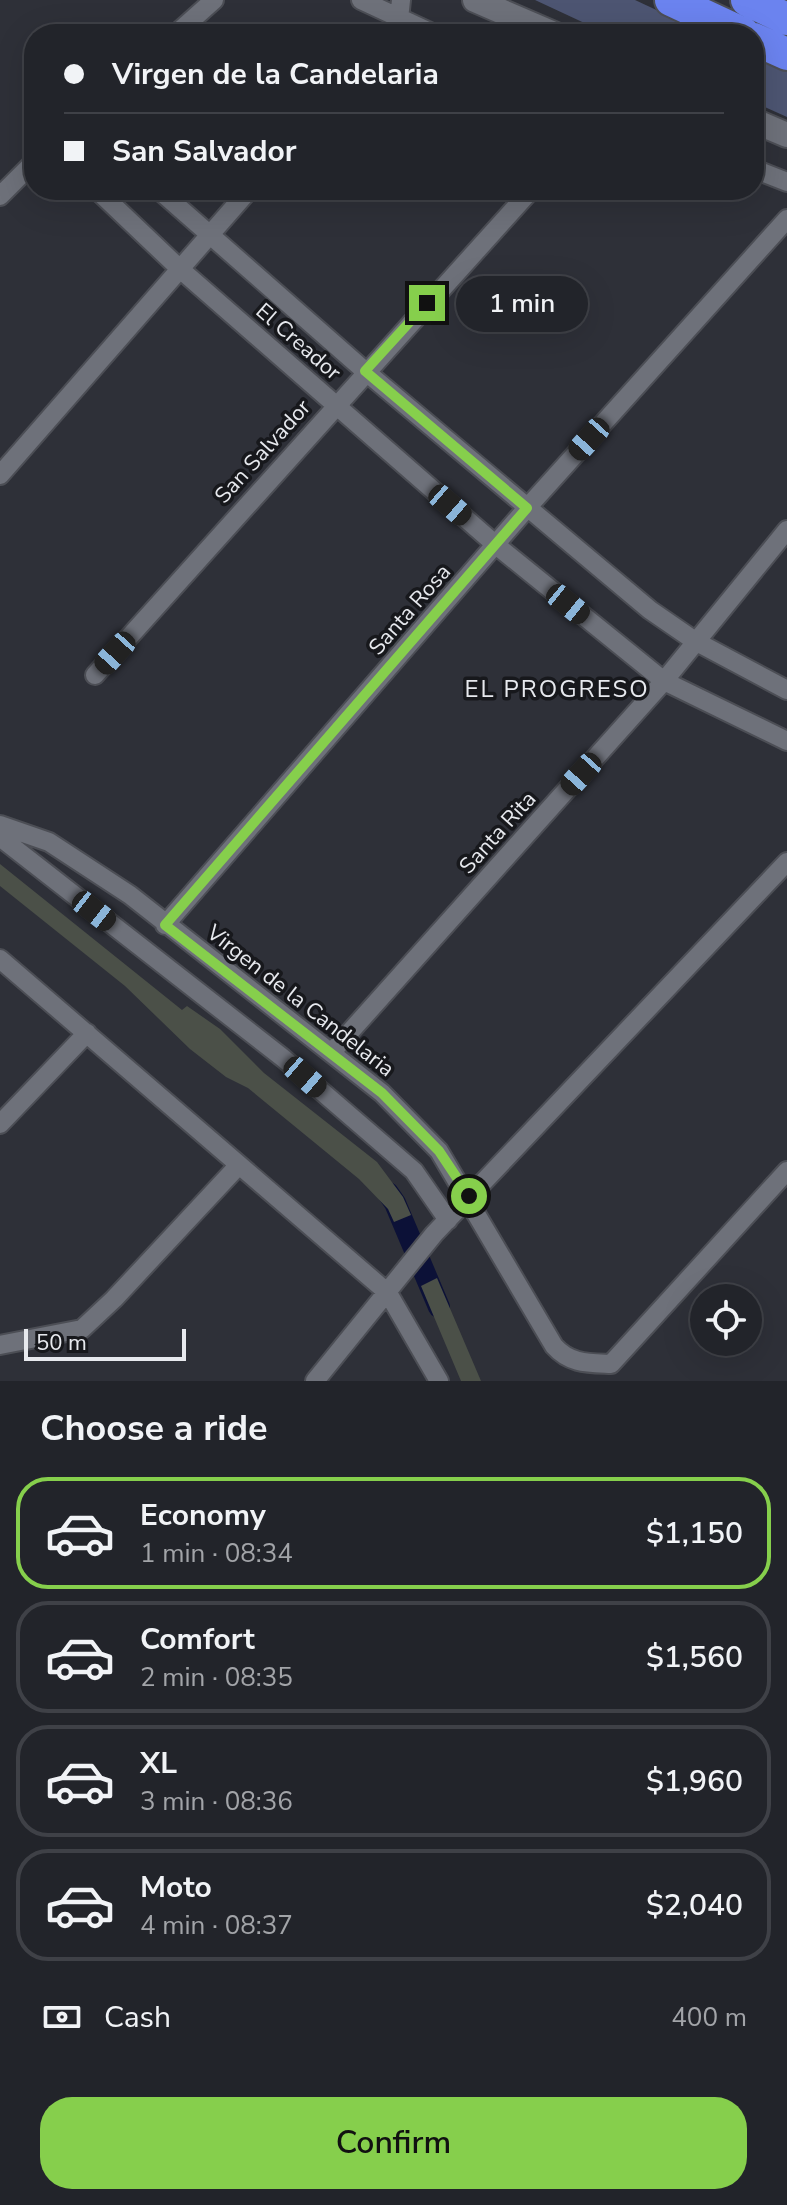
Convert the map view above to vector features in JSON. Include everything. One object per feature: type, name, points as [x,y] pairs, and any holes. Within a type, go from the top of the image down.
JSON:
[{"type":"highway","points":[[671,0],[723,24]]},
{"type":"highway","points":[[747,0],[787,19]]},
{"type":"highway","points":[[764,44],[787,54]]},
{"type":"street","points":[[187,24],[214,0]]},
{"type":"street","points":[[361,0],[397,18]]},
{"type":"street","points":[[475,0],[531,24]]},
{"type":"street","points":[[764,125],[787,135]]},
{"type":"street","points":[[0,196],[24,172]]},
{"type":"street","points":[[764,173],[787,182]]},
{"type":"street","name":"El Creador","points":[[108,200],[180,269],[496,545],[664,681],[787,741]]},
{"type":"street","name":"El Creador","points":[[171,200],[365,371],[650,610],[695,641],[787,690]]},
{"type":"street","points":[[0,475],[240,200]]},
{"type":"street","name":"San Salvador","points":[[95,675],[522,200]]},
{"type":"street","name":"Santa Rosa","points":[[165,925],[527,508],[787,219]]},
{"type":"street","name":"Santa Rita","points":[[332,1052],[664,681],[787,530]]},
{"type":"street","name":"Virgen de la Candelaria","points":[[0,825],[49,842],[130,895],[382,1093],[439,1151],[469,1196],[554,1346],[565,1358],[581,1363],[611,1364],[787,1171]]},
{"type":"street","points":[[0,837],[295,1069],[414,1171],[441,1227]]},
{"type":"street","points":[[315,1381],[469,1196],[787,862]]},
{"type":"street","points":[[0,959],[388,1293],[439,1381]]},
{"type":"street","points":[[1,1123],[87,1033]]},
{"type":"street","points":[[0,1345],[82,1329],[238,1166]]},
{"type":"shaded area","points":[[535,0],[635,0],[687,24],[587,24]]},
{"type":"shaded area","points":[[764,59],[787,69],[787,117],[764,107]]},
{"type":"building","points":[[0,864],[182,1010],[187,1006],[220,1029],[264,1073],[377,1162],[403,1197],[411,1215],[394,1222],[388,1209],[359,1179],[248,1088],[226,1077],[190,1049],[125,986],[0,886]]},
{"type":"building","points":[[437,1278],[481,1381],[461,1381],[421,1286]]},
{"type":"waterway","points":[[388,1193],[439,1307]]},
{"type":"district","name":"EL PROGRESO","points":[[557,689]]},
{"type":"route","points":[[427,303],[365,371],[527,508],[165,925],[382,1093],[439,1151],[469,1196]]}]
